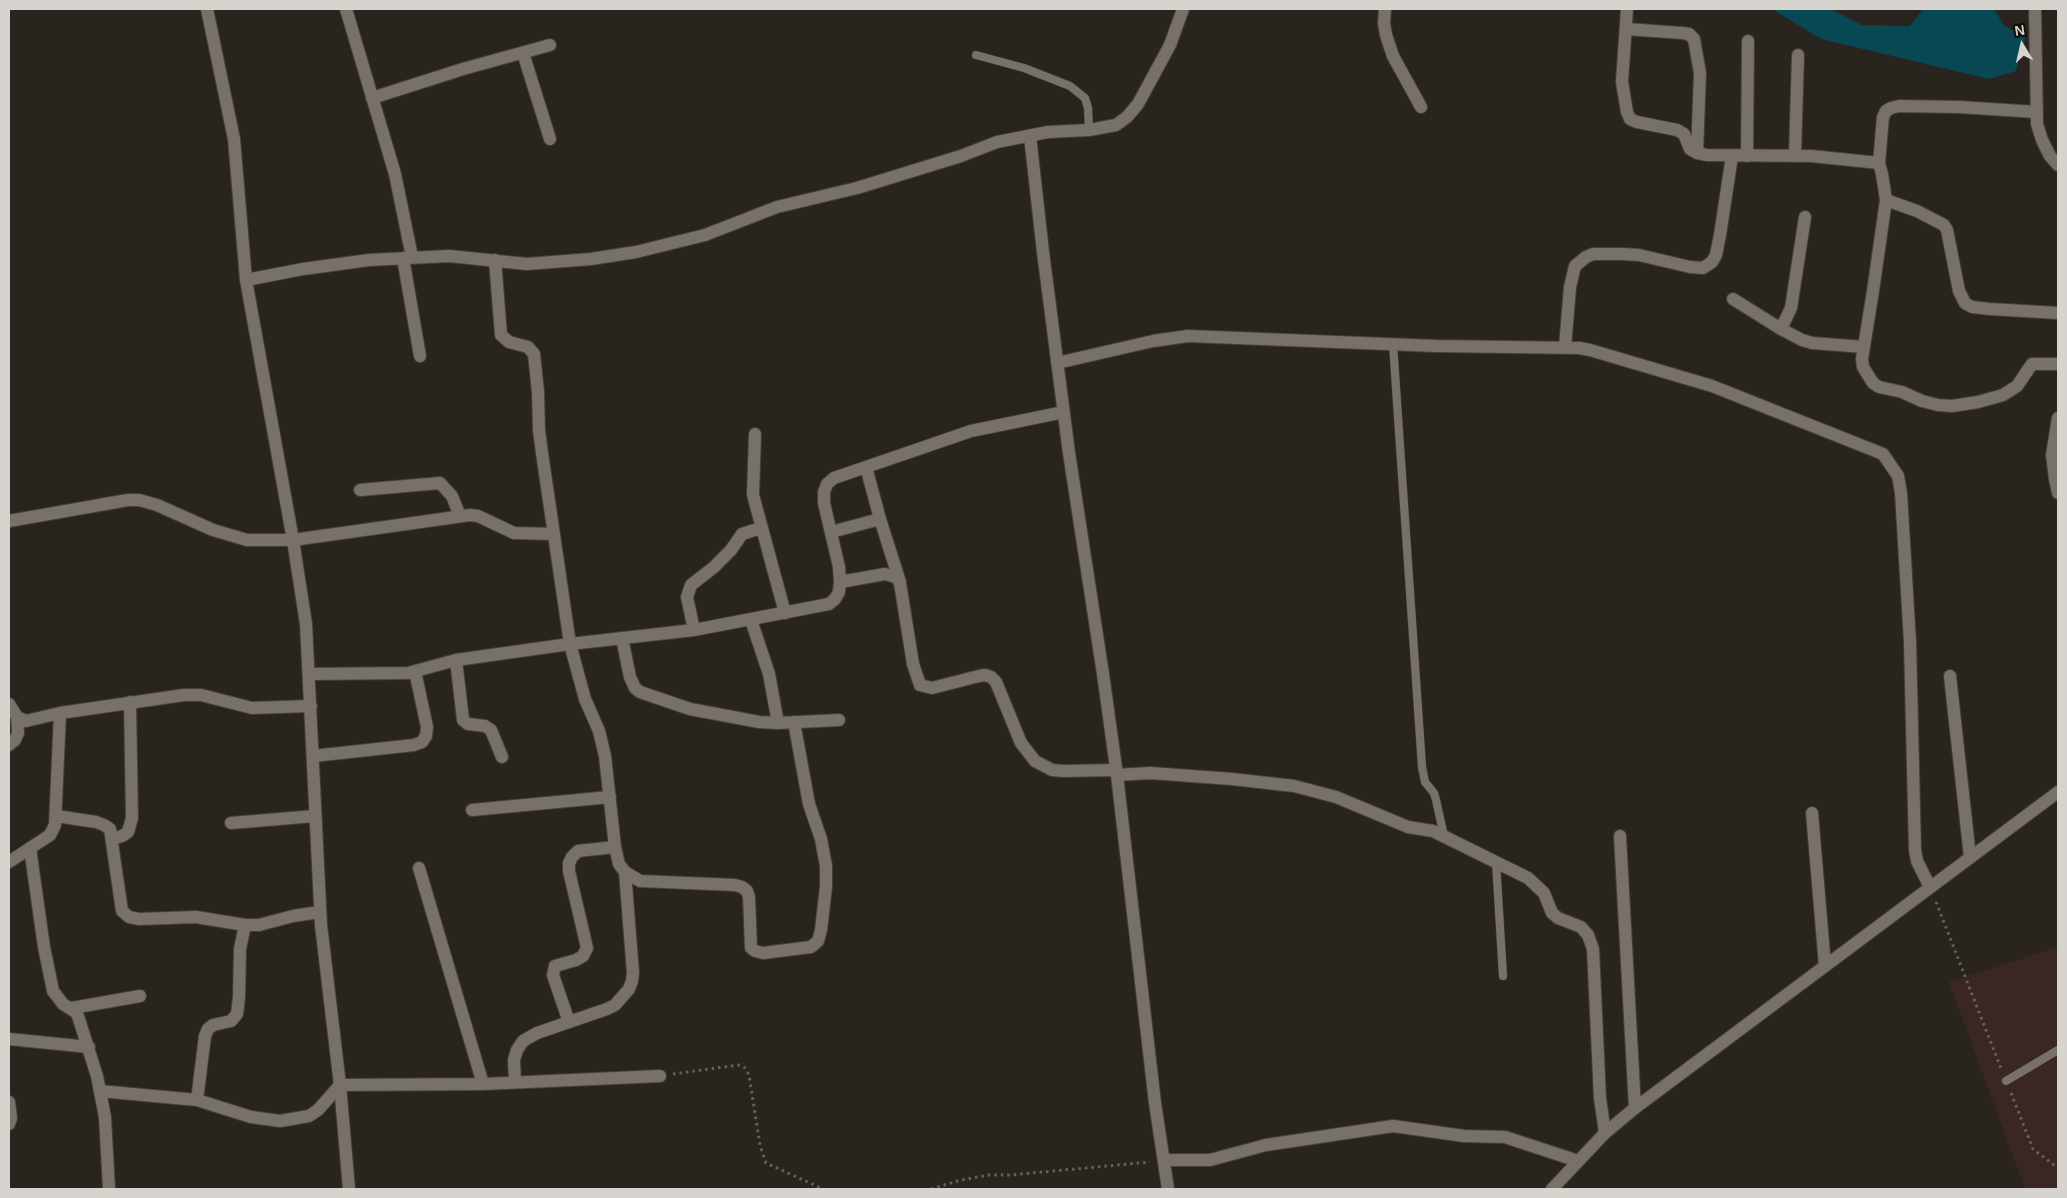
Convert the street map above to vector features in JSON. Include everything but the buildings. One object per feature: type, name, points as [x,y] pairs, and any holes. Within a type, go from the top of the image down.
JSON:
[{"type":"street","points":[[207,9],[234,139],[246,280],[293,540],[306,624],[320,912],[340,1085],[349,1189]]},
{"type":"street","points":[[346,9],[395,174],[420,356]]},
{"type":"street","points":[[246,280],[369,260],[449,256],[527,264],[636,252],[705,235],[777,207],[857,188],[961,156],[997,142],[1048,132],[1089,130],[1116,125],[1127,117],[1138,104],[1170,45],[1183,9]]},
{"type":"street","points":[[1385,9],[1384,23],[1386,35],[1393,56],[1421,107]]},
{"type":"street","points":[[1627,9],[1622,82],[1630,119],[1677,130],[1684,134],[1690,149],[1707,156],[1794,155],[1878,163]]},
{"type":"street","points":[[2035,9],[2037,124],[2050,156],[2058,165]]},
{"type":"street","points":[[1626,29],[1689,34],[1694,39],[1700,73],[1697,153]]},
{"type":"street","points":[[1748,41],[1748,156]]},
{"type":"street","points":[[372,98],[463,68],[550,45]]},
{"type":"street","points":[[522,53],[550,139]]},
{"type":"street","points":[[1794,155],[1798,55]]},
{"type":"street","points":[[2037,112],[1959,107],[1891,108],[1883,117],[1878,163],[1882,174],[1886,200],[1862,359],[1863,367],[1873,383],[1879,387],[1902,392],[1922,401],[1938,405],[1965,405],[2003,395],[2017,386],[2032,364],[2058,364]]},
{"type":"street","points":[[1030,136],[1057,363],[1117,773],[1155,1103],[1168,1189]]},
{"type":"street","points":[[1565,347],[1570,287],[1575,266],[1593,254],[1639,255],[1702,268],[1712,262],[1716,255],[1720,236],[1732,156]]},
{"type":"street","points":[[1886,200],[1930,217],[1944,225],[1947,230],[1959,291],[1964,303],[1972,307],[2058,314]]},
{"type":"street","points":[[1780,329],[1791,308],[1805,217]]},
{"type":"street","points":[[495,260],[501,335],[509,342],[528,347],[534,354],[539,430],[570,644],[585,698],[599,731],[605,756],[615,847],[619,864],[625,872],[640,881],[735,884],[742,886],[748,891],[750,948],[763,953],[811,947],[818,941],[825,896],[826,866],[821,839],[809,804],[794,722]]},
{"type":"street","points":[[1733,299],[1780,329],[1812,343],[1864,347]]},
{"type":"street","points":[[1057,363],[1153,340],[1188,336],[1393,344],[1565,347],[1590,350],[1712,386],[1883,454],[1898,476],[1901,493],[1910,642],[1916,850],[1917,861],[1930,887]]},
{"type":"street","points":[[309,674],[386,674],[416,671],[456,660],[570,644],[694,630],[829,604],[839,592],[840,582],[824,503],[824,492],[827,484],[834,478],[989,426],[1064,412]]},
{"type":"street","points":[[2058,418],[2052,455],[2058,493]]},
{"type":"street","points":[[755,434],[752,488],[761,528],[785,613]]},
{"type":"street","points":[[866,467],[900,583],[913,664],[920,686],[932,688],[979,676],[991,677],[996,682],[1021,743],[1035,761],[1052,770],[1063,771],[1150,773],[1274,782],[1336,797],[1408,828],[1428,830],[1444,836],[1528,878],[1544,893],[1552,913],[1558,918],[1581,927],[1588,935],[1593,949],[1600,1098],[1605,1133]]},
{"type":"street","points":[[360,490],[440,483],[452,496],[460,516]]},
{"type":"street","points":[[9,521],[128,500],[139,500],[157,505],[224,535],[247,540],[293,540],[460,516],[478,516],[514,533],[554,534]]},
{"type":"street","points":[[831,532],[880,518]]},
{"type":"street","points":[[694,630],[687,597],[691,585],[714,568],[742,534],[761,528]]},
{"type":"street","points":[[840,582],[890,574],[896,577],[900,583]]},
{"type":"street","points":[[751,620],[769,674],[778,723]]},
{"type":"street","points":[[622,638],[630,677],[635,688],[640,692],[690,709],[758,722],[839,720]]},
{"type":"street","points":[[456,660],[463,720],[468,724],[485,726],[491,730],[502,757]]},
{"type":"street","points":[[313,756],[414,745],[422,742],[426,736],[426,727],[416,671]]},
{"type":"street","points":[[1950,676],[1970,858]]},
{"type":"street","points":[[17,717],[26,721],[60,713],[130,702],[201,694],[252,708],[311,706]]},
{"type":"street","points":[[112,839],[128,832],[132,818],[130,702]]},
{"type":"street","points":[[9,704],[17,717],[18,733],[15,740],[9,744]]},
{"type":"street","points":[[9,862],[50,835],[56,816],[60,713]]},
{"type":"street","points":[[1552,1189],[1605,1133],[1635,1108],[2058,792]]},
{"type":"street","points":[[472,810],[610,797]]},
{"type":"street","points":[[1812,812],[1825,966]]},
{"type":"street","points":[[56,816],[104,825],[110,829],[122,911],[129,917],[139,919],[196,917],[244,925],[259,925],[293,916],[320,912]]},
{"type":"street","points":[[231,823],[315,816]]},
{"type":"street","points":[[1620,836],[1635,1108]]},
{"type":"street","points":[[569,1022],[553,974],[554,966],[576,960],[583,956],[587,948],[569,871],[569,863],[578,851],[615,847]]},
{"type":"street","points":[[30,848],[44,947],[53,991],[63,1004],[78,1012],[100,1091],[105,1117],[109,1189]]},
{"type":"street","points":[[419,868],[482,1084]]},
{"type":"street","points":[[515,1082],[514,1060],[517,1050],[523,1041],[537,1033],[615,1005],[624,996],[632,981],[625,872]]},
{"type":"street","points":[[197,1100],[205,1036],[214,1025],[231,1021],[237,1014],[240,949],[244,925]]},
{"type":"street","points":[[72,1008],[140,996]]},
{"type":"street","points":[[9,1039],[89,1047]]},
{"type":"street","points":[[100,1091],[197,1100],[251,1117],[280,1121],[309,1116],[318,1110],[340,1085],[482,1084],[660,1076]]},
{"type":"street","points":[[9,1102],[11,1118],[9,1124]]},
{"type":"street","points":[[1164,1160],[1210,1160],[1266,1145],[1393,1126],[1464,1136],[1505,1137],[1578,1161]]},
{"type":"lane","points":[[976,55],[1024,68],[1070,86],[1085,98],[1088,108],[1089,130]]},
{"type":"lane","points":[[1393,344],[1422,767],[1425,782],[1434,793],[1444,836]]},
{"type":"lane","points":[[1496,862],[1504,976]]},
{"type":"lane","points":[[2006,1081],[2058,1050]]},
{"type":"path","points":[[1930,887],[2033,1149],[2058,1168]]},
{"type":"path","points":[[660,1076],[731,1066],[745,1068],[749,1075],[760,1145],[766,1163],[823,1189]]},
{"type":"path","points":[[930,1189],[961,1180],[989,1175],[1010,1175],[1164,1160]]},
{"type":"shaded area","points":[[2058,947],[2058,1189],[2025,1189],[1949,982]]},
{"type":"water","points":[[1772,9],[1831,9],[1862,25],[1910,26],[1923,9],[1994,9],[2004,25],[2025,38],[2016,71],[1989,79],[1821,39]]}]
